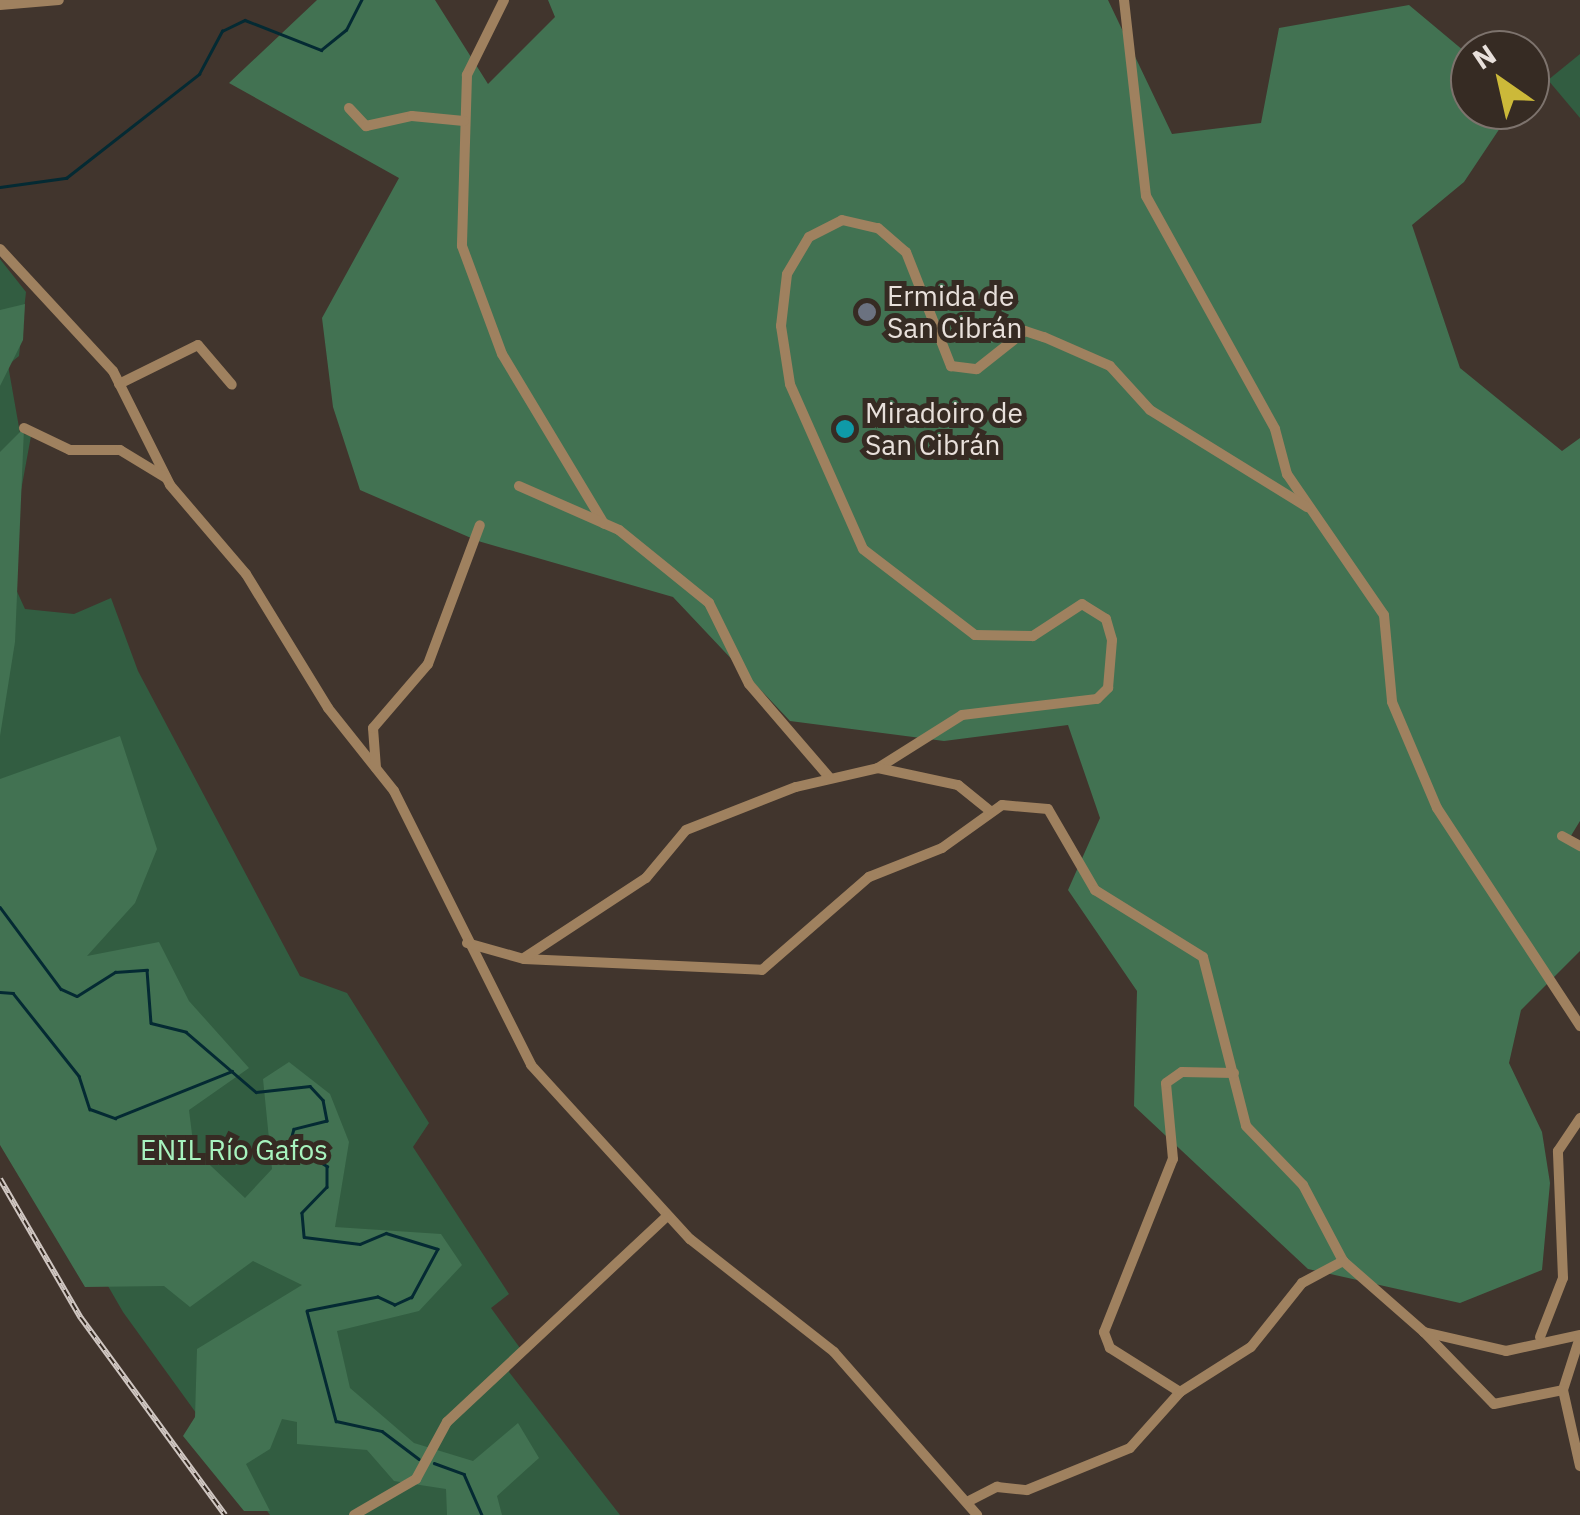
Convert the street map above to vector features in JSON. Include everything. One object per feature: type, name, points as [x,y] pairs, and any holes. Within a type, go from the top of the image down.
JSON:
[{"type":"street","points":[[0,5],[59,0]]},
{"type":"street","points":[[504,0],[469,63],[464,121],[465,258],[502,354],[604,524]]},
{"type":"street","points":[[1124,0],[1140,82],[1142,183],[1276,429],[1307,508],[1384,615],[1392,702],[1437,808],[1580,1026]]},
{"type":"street","points":[[348,108],[357,125],[412,116],[464,121]]},
{"type":"street","points":[[878,768],[962,715],[1097,699],[1108,688],[1112,640],[1106,619],[1082,604],[1033,636],[975,635],[864,549],[790,384],[781,326],[787,274],[810,238],[842,220],[878,228],[906,252],[951,366],[977,369],[1025,331],[1044,337],[1110,366],[1150,410],[1307,508]]},
{"type":"street","points":[[0,249],[119,384],[166,478],[246,574],[376,768],[448,890],[467,943],[532,1065],[667,1216],[798,1317],[978,1515]]},
{"type":"street","points":[[119,384],[198,345],[232,385]]},
{"type":"street","points":[[24,428],[70,450],[120,450],[166,478]]},
{"type":"street","points":[[519,486],[604,524],[708,603],[749,684],[828,777]]},
{"type":"street","points":[[376,768],[373,728],[428,664],[480,525]]},
{"type":"street","points":[[524,958],[646,878],[686,830],[828,777],[878,768],[958,784],[989,810]]},
{"type":"street","points":[[467,943],[524,958],[762,970],[833,900],[942,848],[989,810],[1019,802],[1048,809],[1096,890],[1203,957],[1246,1126],[1303,1185],[1343,1261],[1424,1332],[1433,1346],[1494,1404],[1563,1390]]},
{"type":"street","points":[[1562,836],[1580,846]]},
{"type":"street","points":[[1180,1392],[1110,1348],[1104,1332],[1173,1159],[1166,1082],[1170,1074],[1234,1073]]},
{"type":"street","points":[[1540,1337],[1563,1278],[1558,1151],[1580,1118]]},
{"type":"street","points":[[354,1515],[416,1480],[447,1422],[667,1216]]},
{"type":"street","points":[[967,1502],[1113,1457],[1153,1430],[1180,1392],[1251,1348],[1302,1284],[1343,1261]]},
{"type":"street","points":[[1424,1332],[1506,1351],[1540,1337],[1580,1336],[1563,1390],[1580,1466]]},
{"type":"street","points":[[1433,1346],[1443,1337]]},
{"type":"green space","points":[[317,0],[435,0],[488,84],[555,17],[548,0],[1108,0],[1172,134],[1261,123],[1279,28],[1409,5],[1450,39],[1450,130],[1499,130],[1464,182],[1412,225],[1460,368],[1562,451],[1580,438],[1580,821],[1569,839],[1580,846],[1580,951],[1521,1010],[1509,1063],[1542,1132],[1550,1183],[1542,1270],[1460,1303],[1308,1269],[1134,1106],[1137,991],[1068,890],[1100,818],[1068,725],[944,741],[790,721],[673,597],[478,541],[360,490],[333,407],[322,318],[399,178],[229,83]]},
{"type":"green space","points":[[1580,54],[1580,118],[1550,82]]},
{"type":"green space","name":"ENIL Río Gafos","points":[[0,259],[26,292],[19,356],[8,365],[20,433],[31,436],[14,529],[14,585],[25,609],[74,614],[111,598],[138,671],[300,976],[347,993],[429,1123],[413,1147],[509,1294],[491,1308],[520,1348],[509,1372],[620,1515],[270,1515],[123,1312],[0,1099]]},
{"type":"green space","points":[[25,304],[23,340],[0,386],[0,310]]},
{"type":"green space","points":[[24,428],[15,642],[0,736],[0,452]]},
{"type":"green space","points":[[120,736],[157,849],[135,903],[87,956],[159,942],[189,1001],[249,1068],[189,1110],[194,1150],[245,1198],[272,1169],[263,1079],[289,1062],[330,1094],[349,1142],[335,1227],[441,1234],[462,1265],[419,1311],[337,1331],[350,1388],[414,1443],[473,1461],[518,1423],[539,1458],[497,1496],[502,1515],[447,1515],[446,1489],[394,1481],[367,1450],[297,1444],[297,1422],[282,1419],[270,1449],[246,1464],[270,1511],[244,1511],[183,1436],[195,1417],[197,1349],[302,1285],[253,1261],[190,1307],[164,1286],[85,1287],[0,1145],[0,779]]},
{"type":"waterway","points":[[0,187],[66,178],[199,74],[222,31],[245,20],[321,50],[346,30],[361,0]]},
{"type":"waterway","points":[[0,907],[61,989],[77,996],[115,972],[147,970],[151,1023],[186,1032],[256,1092],[310,1086],[323,1100],[327,1121],[294,1129],[290,1143],[327,1166],[327,1187],[302,1213],[304,1237],[360,1244],[386,1233],[438,1249],[412,1297],[395,1305],[378,1297],[307,1311],[336,1421],[382,1431],[419,1459]]},
{"type":"waterway","points":[[0,992],[13,993],[79,1076],[90,1109],[115,1118],[232,1071]]},
{"type":"waterway","points":[[434,1463],[464,1474],[482,1515]]},
{"type":"railway","points":[[0,1179],[81,1318],[225,1515]]},
{"type":"place","name":"Ermida de San Cibrán","points":[[867,312]]},
{"type":"place","name":"Miradoiro de San Cibrán","points":[[845,429]]}]
